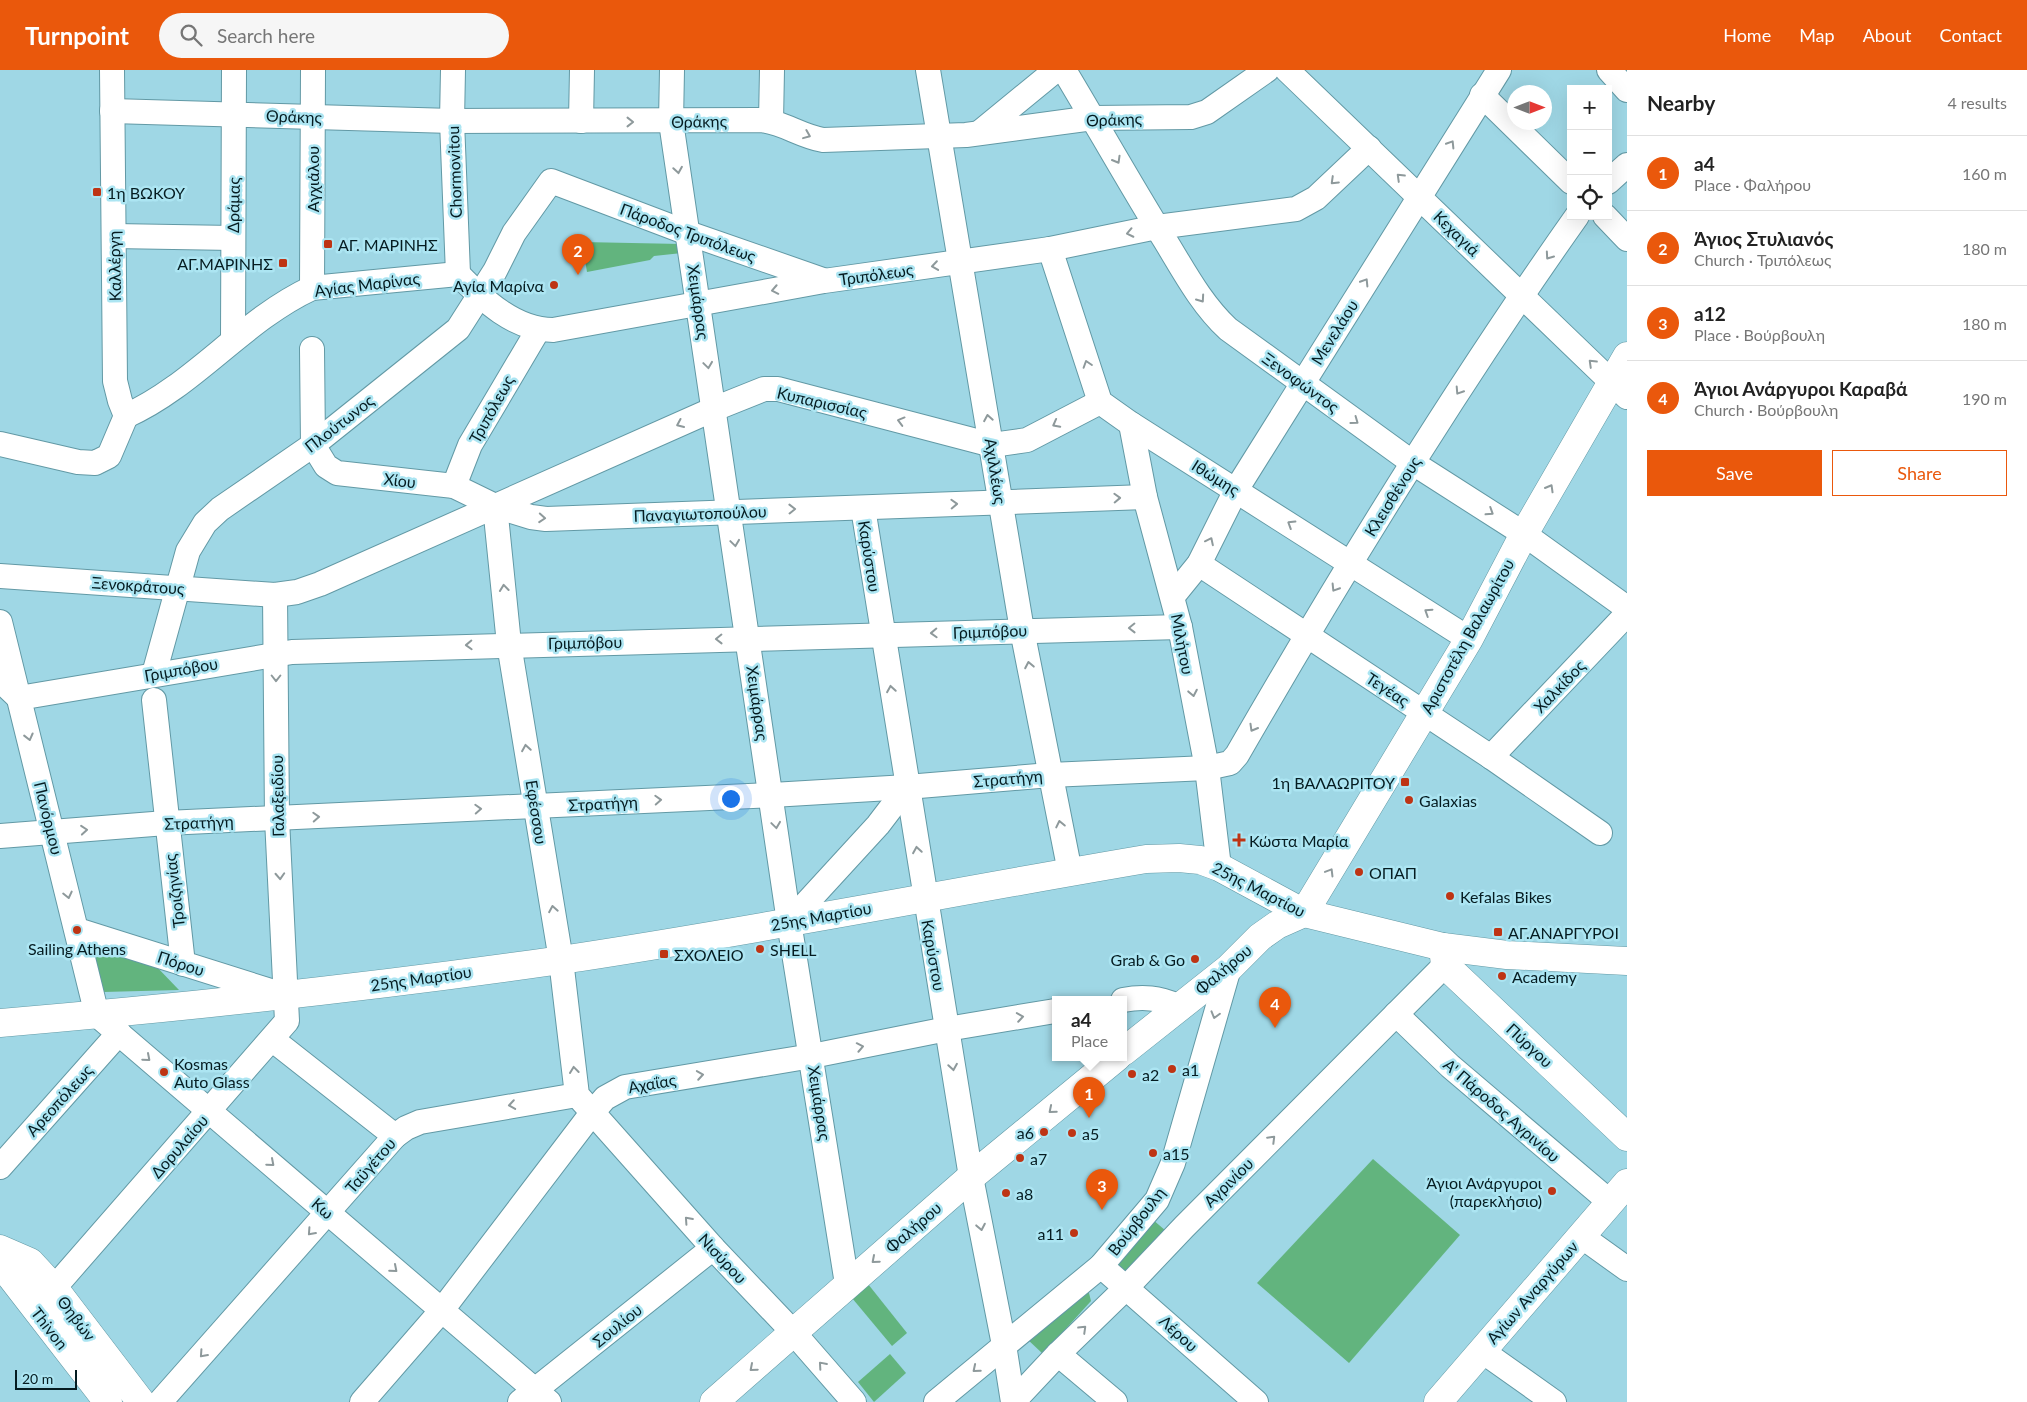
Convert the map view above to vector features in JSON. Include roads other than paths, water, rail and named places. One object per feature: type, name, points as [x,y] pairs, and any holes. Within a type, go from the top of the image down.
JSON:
[{"type":"main road","name":"Αριστοτέλη Βαλαωρίτου","points":[[1304,914],[1469,638],[1524,534],[1620,390],[1627,356]]},
{"type":"main road","name":"25ης Μαρτίου","points":[[0,1023],[286,996],[561,960],[1146,859],[1179,858],[1200,860],[1219,867],[1304,914],[1444,956],[1507,955],[1627,961]]},
{"type":"main road","name":"Φαλήρου","points":[[1127,1049],[1178,1006],[1229,968],[1260,937],[1277,926],[1304,914]]},
{"type":"main road","name":"Πύργου","points":[[1444,956],[1627,1137]]},
{"type":"main road","name":"Φαλήρου","points":[[714,1402],[971,1177],[1112,1061]]},
{"type":"main road","name":"Αγίων Αναργύρων","points":[[1438,1402],[1618,1192]]},
{"type":"main road","name":"Θηβών","points":[[0,1249],[30,1262],[54,1288],[141,1402]]},
{"type":"main road","name":"Thivon","points":[[0,1249],[12,1278],[108,1402]]},
{"type":"street","name":"Καλλέργη","points":[[112,70],[116,381],[120,401],[126,416]]},
{"type":"street","name":"Δράμας","points":[[233,340],[234,70]]},
{"type":"street","name":"Αγχιάλου","points":[[312,288],[313,70]]},
{"type":"street","name":"Chormovitou","points":[[453,70],[452,121],[458,274]]},
{"type":"street","points":[[581,121],[582,70]]},
{"type":"street","name":"Χειμάρρας","points":[[672,70],[671,122],[772,795],[789,922],[812,1056],[847,1284]]},
{"type":"street","points":[[771,121],[772,70]]},
{"type":"street","name":"Αχιλλέως","points":[[928,70],[1022,630],[1070,872]]},
{"type":"street","points":[[979,133],[1056,70]]},
{"type":"street","name":"Ξενοφώντος","points":[[1064,70],[1200,298],[1213,315],[1228,329],[1412,463],[1524,534],[1627,608]]},
{"type":"street","name":"Θράκης","points":[[112,112],[452,121],[771,121],[812,138],[823,140],[938,138],[1093,118],[1191,117],[1207,112],[1267,70]]},
{"type":"street","name":"Κεχαγιά","points":[[1287,70],[1620,390]]},
{"type":"street","name":"Μενελάου","points":[[1173,596],[1199,564],[1236,490],[1499,70]]},
{"type":"street","points":[[1609,70],[1627,90]]},
{"type":"street","points":[[1482,95],[1567,178]]},
{"type":"street","name":"Τριπόλεως","points":[[454,486],[470,445],[538,330],[554,330],[824,281],[1050,249],[1157,227],[1296,208],[1316,198],[1369,148]]},
{"type":"street","points":[[1612,178],[1627,165]]},
{"type":"street","name":"Πάροδος Τριπόλεως","points":[[551,181],[688,233],[824,281]]},
{"type":"street","name":"Πλούτωνος","points":[[154,674],[188,551],[205,524],[220,508],[313,445],[458,329],[480,297],[514,233],[551,181]]},
{"type":"street","name":"Κλεισθένους","points":[[1207,768],[1230,762],[1237,756],[1306,636],[1412,463],[1522,295],[1574,220]]},
{"type":"street","points":[[1609,220],[1627,239]]},
{"type":"street","points":[[114,236],[233,238]]},
{"type":"street","points":[[1050,249],[1100,402]]},
{"type":"street","points":[[458,274],[480,297],[519,323],[538,330]]},
{"type":"street","name":"Αγίας Μαρίνας","points":[[126,416],[156,401],[233,340],[290,299],[312,288],[458,274]]},
{"type":"street","points":[[312,349],[313,445]]},
{"type":"street","name":"Κυπαρισσίας","points":[[495,506],[714,409],[764,389],[778,389],[992,445],[1027,440],[1100,402]]},
{"type":"street","name":"Ιθώμης","points":[[1100,402],[1130,424],[1469,638]]},
{"type":"street","points":[[0,444],[78,462],[95,463],[109,456],[126,416]]},
{"type":"street","name":"Μιλήτου","points":[[1130,424],[1145,497],[1180,627],[1207,768],[1219,867]]},
{"type":"street","name":"Χίου","points":[[313,445],[326,466],[337,473],[454,486],[495,506]]},
{"type":"street","name":"Παναγιωτοπούλου","points":[[495,506],[531,517],[546,519],[1145,497]]},
{"type":"street","points":[[275,595],[296,592],[320,584],[495,506]]},
{"type":"street","name":"Εφέσσου","points":[[495,506],[510,644],[561,960],[577,1095]]},
{"type":"street","name":"Καρύστου","points":[[863,508],[924,898],[971,1177],[1004,1345],[1013,1402]]},
{"type":"street","name":"Τεγέας","points":[[1199,564],[1425,713],[1600,833]]},
{"type":"street","name":"Ξενοκράτους","points":[[0,576],[275,595]]},
{"type":"street","name":"Γαλαξειδίου","points":[[275,595],[277,819],[286,996]]},
{"type":"street","name":"Χαλκίδος","points":[[1490,757],[1627,614]]},
{"type":"street","name":"Πανόρμου","points":[[0,622],[97,1015]]},
{"type":"street","name":"Γριμπόβου","points":[[19,698],[276,653],[510,644],[1180,627]]},
{"type":"street","points":[[0,680],[19,698]]},
{"type":"street","name":"Τροιζηνίας","points":[[154,700],[166,823],[183,964]]},
{"type":"street","name":"Στρατήγη","points":[[0,836],[166,823],[772,795],[907,787],[1050,775],[1207,768]]},
{"type":"street","points":[[789,922],[878,824],[907,787]]},
{"type":"street","name":"Πόρου","points":[[77,930],[286,996]]},
{"type":"street","name":"Αγρινίου","points":[[1013,1402],[1058,1354],[1127,1288],[1184,1226],[1396,1014],[1444,956]]},
{"type":"street","name":"Βούρβουλη","points":[[936,1402],[1101,1266],[1157,1200],[1174,1163],[1229,968]]},
{"type":"street","name":"Δορυλαίου","points":[[54,1288],[273,1040],[287,1022],[286,996]]},
{"type":"street","points":[[1127,999],[1144,996],[1160,999],[1178,1006]]},
{"type":"street","name":"Αχαΐας","points":[[362,1402],[442,1310],[592,1113],[609,1095],[625,1087],[812,1056],[947,1029],[1052,1012]]},
{"type":"street","name":"Α' Πάροδος Αγρινίου","points":[[1396,1014],[1450,1066],[1618,1192]]},
{"type":"street","name":"Κω","points":[[97,1015],[442,1310],[535,1398]]},
{"type":"street","name":"Αρεοπόλεως","points":[[0,1167],[119,1033]]},
{"type":"street","points":[[273,1040],[395,1136]]},
{"type":"street","points":[[577,1095],[592,1113]]},
{"type":"street","name":"Ταϋγέτου","points":[[160,1402],[395,1136],[406,1128],[420,1122],[577,1095]]},
{"type":"street","name":"Νισύρου","points":[[592,1113],[713,1248],[793,1332],[854,1402]]},
{"type":"street","points":[[1157,1200],[1184,1226]]},
{"type":"street","points":[[1581,1236],[1627,1269]]},
{"type":"street","name":"Σουλίου","points":[[535,1398],[713,1248]]},
{"type":"street","name":"Λέρου","points":[[1101,1266],[1256,1402]]},
{"type":"street","points":[[1482,1351],[1554,1402]]},
{"type":"street","points":[[1058,1354],[1115,1402]]},
{"type":"place","name":"1η ΒΩΚΟΥ","points":[[97,192]]},
{"type":"place","name":"ΑΓ. ΜΑΡΙΝΗΣ","points":[[328,244]]},
{"type":"place","name":"ΑΓ.ΜΑΡΙΝΗΣ","points":[[283,263]]},
{"type":"place","name":"Άγιος Στυλιανός","points":[[578,275]]},
{"type":"place","name":"Αγία Μαρίνα","points":[[554,285]]},
{"type":"place","name":"1η ΒΑΛΑΩΡΙΤΟΥ","points":[[1405,782]]},
{"type":"place","name":"Galaxias","points":[[1409,800]]},
{"type":"place","name":"Κώστα Μαρία","points":[[1239,840]]},
{"type":"place","name":"ΟΠΑΠ","points":[[1359,872]]},
{"type":"place","name":"Kefalas Bikes","points":[[1450,896]]},
{"type":"place","name":"Sailing Athens","points":[[77,930]]},
{"type":"place","name":"ΑΓ.ΑΝΑΡΓΥΡΟΙ","points":[[1498,932]]},
{"type":"place","name":"SHELL","points":[[760,949]]},
{"type":"place","name":"ΣΧΟΛΕΙΟ","points":[[664,954]]},
{"type":"place","name":"Grab & Go","points":[[1195,959]]},
{"type":"place","name":"Academy","points":[[1502,976]]},
{"type":"place","name":"Άγιοι Ανάργυροι Καραβά","points":[[1275,1028]]},
{"type":"place","name":"a1","points":[[1172,1069]]},
{"type":"place","name":"Kosmas Auto Glass","points":[[164,1072]]},
{"type":"place","name":"a2","points":[[1132,1074]]},
{"type":"place","name":"a4","points":[[1089,1118]]},
{"type":"place","name":"a6","points":[[1044,1132]]},
{"type":"place","name":"a5","points":[[1072,1133]]},
{"type":"place","name":"a15","points":[[1153,1153]]},
{"type":"place","name":"a7","points":[[1020,1158]]},
{"type":"place","name":"Άγιοι Ανάργυροι (παρεκλήσιο)","points":[[1552,1191]]},
{"type":"place","name":"a8","points":[[1006,1193]]},
{"type":"place","name":"a12","points":[[1102,1210]]},
{"type":"place","name":"a11","points":[[1074,1233]]}]
